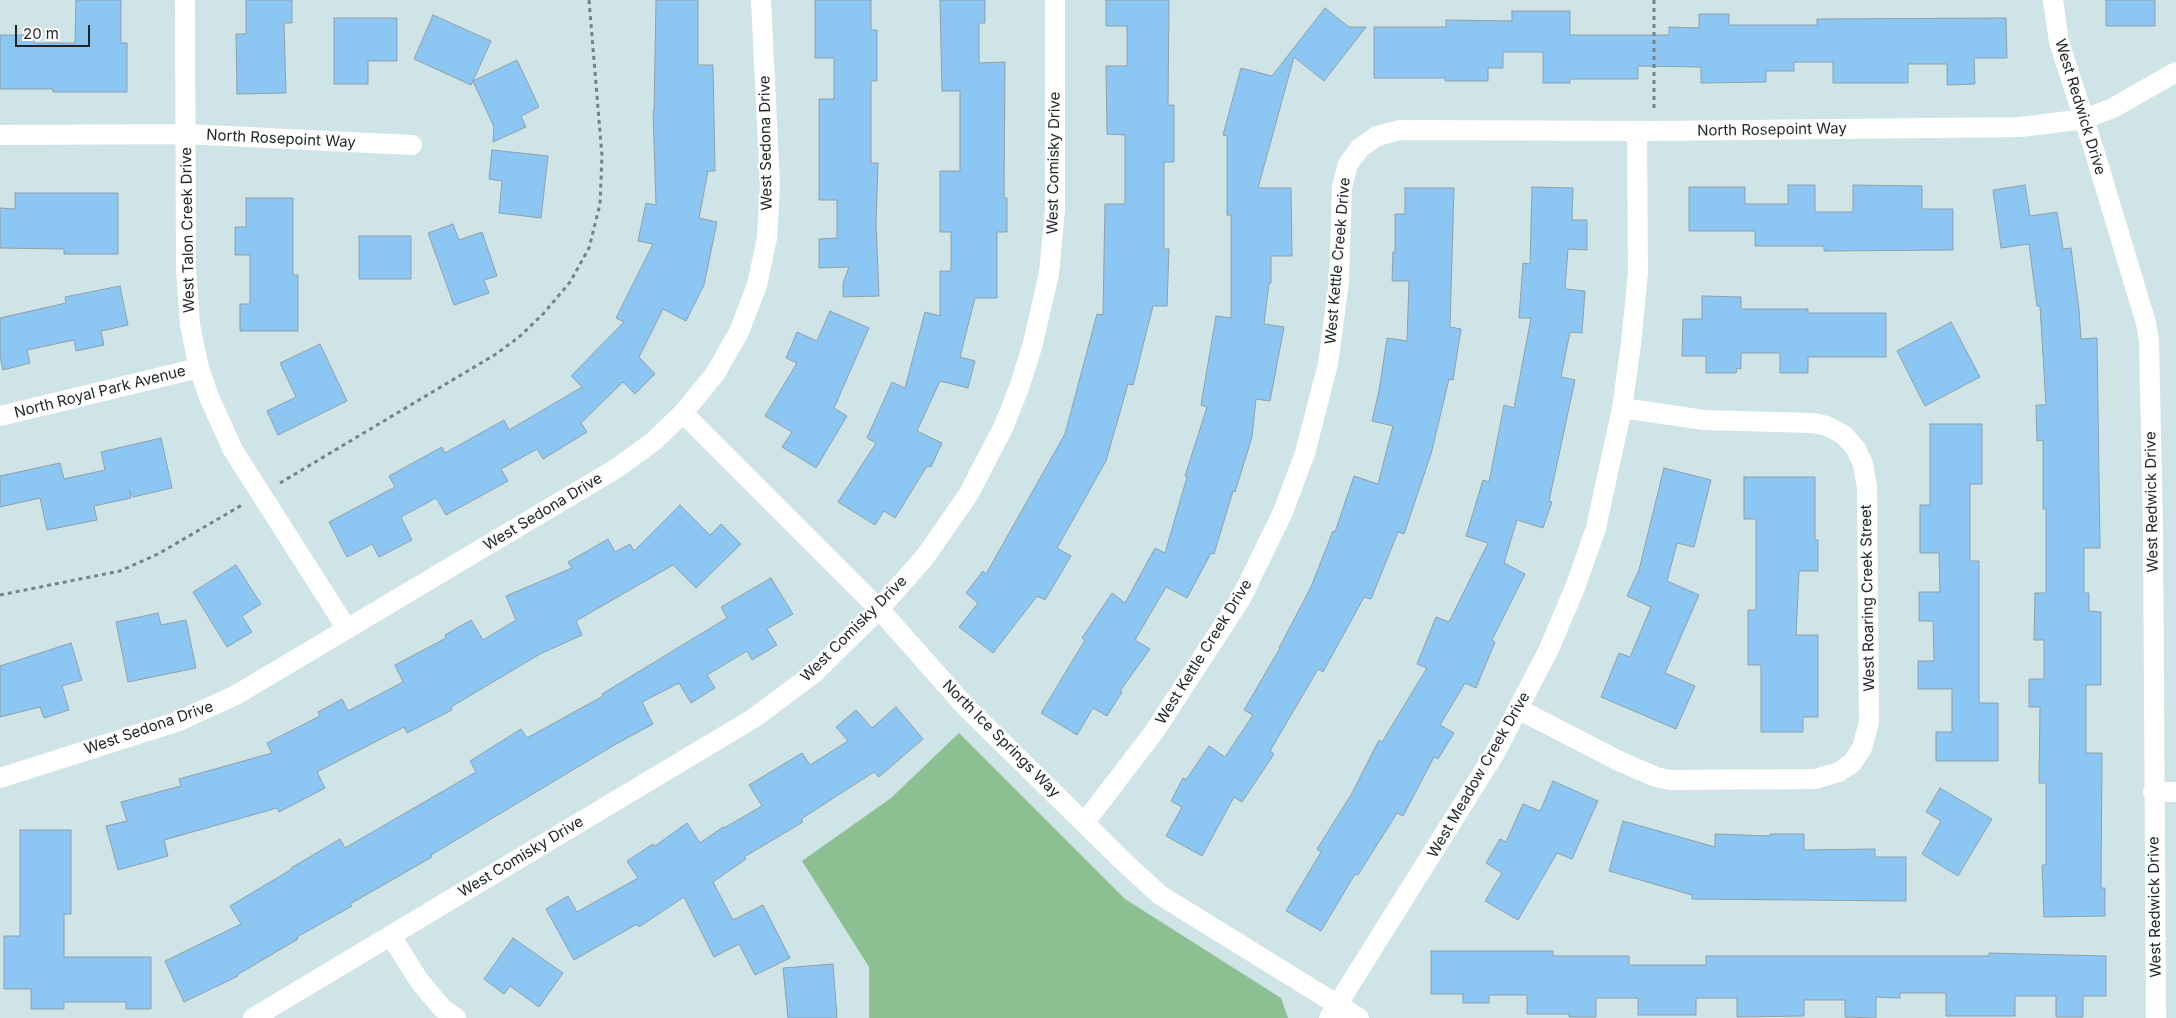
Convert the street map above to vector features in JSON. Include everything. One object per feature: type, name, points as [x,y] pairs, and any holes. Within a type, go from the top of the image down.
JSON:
[{"type":"street","name":"West Talon Creek Drive","points":[[185,0],[186,270],[190,325],[199,368],[209,397],[233,450],[347,629]]},
{"type":"street","name":"West Sedona Drive","points":[[0,778],[179,721],[236,695],[617,468],[654,441],[683,413],[714,374],[739,332],[757,285],[767,238],[770,186],[761,0]]},
{"type":"street","name":"West Comisky Drive","points":[[253,1018],[754,718],[814,673],[878,609],[925,557],[968,495],[1003,428],[1019,388],[1032,347],[1049,274],[1055,209],[1055,0]]},
{"type":"street","name":"West Redwick Drive","points":[[2053,0],[2059,42],[2143,314],[2149,341],[2154,528],[2156,1018]]},
{"type":"street","name":"North Rosepoint Way","points":[[1360,148],[1377,136],[1400,130],[1646,131],[2021,127],[2084,119],[2113,108],[2176,72]]},
{"type":"street","name":"West Meadow Creek Drive","points":[[1334,1011],[1467,800],[1520,710],[1550,649],[1596,528],[1622,408],[1638,272],[1646,131]]},
{"type":"street","name":"North Rosepoint Way","points":[[0,135],[186,134],[412,145]]},
{"type":"street","name":"West Kettle Creek Drive","points":[[1085,822],[1154,732],[1240,600],[1283,512],[1305,453],[1328,364],[1339,281],[1342,187],[1348,164],[1360,148]]},
{"type":"street","name":"North Royal Park Avenue","points":[[0,416],[199,368]]},
{"type":"street","name":"West Roaring Creek Street","points":[[1520,710],[1619,761],[1656,777],[1670,780],[1815,779],[1839,772],[1852,763],[1862,748],[1869,722],[1867,487],[1863,464],[1856,449],[1844,435],[1827,426],[1813,423],[1704,420],[1622,408]]},
{"type":"street","name":"North Ice Springs Way","points":[[683,413],[878,609],[966,707],[1160,895],[1334,1011],[1358,1018]]},
{"type":"street","points":[[2154,792],[2176,792]]},
{"type":"street","points":[[391,936],[420,982],[443,1009],[456,1018]]},
{"type":"path","points":[[273,486],[496,354],[519,337],[544,313],[570,282],[589,248],[600,204],[602,156],[589,0]]},
{"type":"path","points":[[1646,131],[1654,0]]},
{"type":"path","points":[[0,595],[120,571],[158,554],[240,506]]},
{"type":"green space","points":[[959,733],[1125,899],[1281,998],[1288,1018],[869,1018],[869,967],[802,861],[891,798]]},
{"type":"building","points":[[76,0],[121,0],[121,43],[127,43],[127,92],[53,92],[53,89],[0,89],[0,35],[34,35],[34,43],[75,43]]},
{"type":"building","points":[[246,0],[292,0],[292,23],[284,23],[286,93],[237,94],[236,34],[246,34]]},
{"type":"building","points":[[656,0],[698,0],[698,65],[713,65],[715,171],[708,171],[699,218],[717,222],[704,285],[686,321],[663,309],[639,357],[655,374],[635,394],[623,382],[581,423],[587,432],[543,459],[537,449],[501,469],[508,481],[446,515],[436,498],[401,517],[412,540],[379,557],[372,544],[347,557],[329,522],[395,487],[389,476],[442,447],[445,453],[504,420],[509,430],[582,387],[571,376],[624,322],[616,318],[653,244],[638,241],[646,203],[656,205],[653,111]]},
{"type":"building","points":[[815,0],[871,0],[871,30],[877,30],[877,81],[871,81],[871,163],[878,163],[876,222],[879,296],[843,297],[843,283],[849,267],[819,268],[819,239],[837,238],[837,200],[819,200],[819,99],[834,99],[834,58],[815,58]]},
{"type":"building","points":[[940,0],[985,0],[985,23],[979,23],[979,63],[1005,62],[1004,198],[1007,198],[1007,232],[997,232],[997,298],[975,298],[960,357],[975,361],[968,388],[940,381],[917,431],[942,443],[931,467],[927,466],[895,518],[884,511],[875,525],[838,502],[876,443],[867,438],[892,382],[905,388],[925,312],[940,316],[940,271],[951,271],[951,232],[940,232],[940,171],[960,171],[960,91],[942,91]]},
{"type":"building","points":[[1106,0],[1169,0],[1168,105],[1174,105],[1174,162],[1164,162],[1164,249],[1169,249],[1167,306],[1153,306],[1133,385],[1128,384],[1106,461],[1057,548],[1071,556],[1045,600],[1037,596],[993,653],[959,627],[978,603],[966,593],[983,571],[986,574],[1065,434],[1097,314],[1103,315],[1105,204],[1125,204],[1125,135],[1107,134],[1106,66],[1127,66],[1127,26],[1106,26]]},
{"type":"building","points":[[2106,0],[2155,0],[2155,26],[2106,26]]},
{"type":"building","points":[[1325,8],[1349,27],[1366,27],[1324,81],[1294,57],[1258,188],[1291,188],[1292,256],[1271,256],[1271,283],[1269,283],[1264,324],[1284,327],[1270,401],[1256,399],[1252,437],[1214,554],[1211,553],[1187,598],[1166,587],[1135,640],[1150,649],[1120,691],[1122,692],[1107,716],[1093,708],[1077,735],[1041,713],[1085,640],[1082,638],[1112,593],[1125,603],[1155,548],[1165,553],[1187,477],[1185,476],[1207,407],[1201,405],[1216,316],[1231,318],[1231,215],[1227,215],[1227,136],[1223,135],[1241,68],[1272,76]]},
{"type":"building","points":[[1512,11],[1570,11],[1570,35],[1669,35],[1669,27],[1699,28],[1699,14],[1729,14],[1729,25],[1817,25],[1817,19],[2006,18],[2007,58],[1974,58],[1975,84],[1947,85],[1947,64],[1908,64],[1908,83],[1833,83],[1833,62],[1794,62],[1794,71],[1766,71],[1766,82],[1701,83],[1701,67],[1638,66],[1638,79],[1570,79],[1570,83],[1543,83],[1543,52],[1503,52],[1503,68],[1488,68],[1488,81],[1445,81],[1445,78],[1374,78],[1374,27],[1446,27],[1446,20],[1512,21]]},
{"type":"building","points":[[433,15],[491,41],[471,85],[414,59]]},
{"type":"building","points":[[334,18],[397,18],[397,61],[368,61],[368,84],[334,84]]},
{"type":"building","points":[[517,60],[539,107],[521,116],[526,127],[493,142],[494,127],[473,81]]},
{"type":"building","points":[[492,150],[548,156],[541,218],[499,213],[502,181],[489,179]]},
{"type":"building","points":[[1788,185],[1815,185],[1815,212],[1853,212],[1853,185],[1922,186],[1922,209],[1953,209],[1953,250],[1824,251],[1824,246],[1755,246],[1755,231],[1689,231],[1689,187],[1745,187],[1745,204],[1788,204]]},
{"type":"building","points":[[2025,185],[2030,216],[2057,212],[2063,249],[2071,248],[2081,339],[2097,338],[2100,548],[2084,548],[2084,593],[2089,593],[2089,611],[2101,612],[2101,685],[2086,685],[2086,753],[2102,753],[2101,888],[2105,888],[2105,916],[2044,917],[2042,865],[2046,865],[2046,783],[2039,783],[2040,707],[2029,707],[2029,679],[2044,679],[2044,640],[2034,640],[2035,593],[2046,593],[2046,509],[2043,509],[2043,440],[2037,441],[2036,405],[2046,405],[2040,306],[2037,306],[2029,244],[2001,248],[1993,190]]},
{"type":"building","points":[[1532,187],[1573,188],[1572,220],[1587,220],[1587,250],[1568,249],[1565,289],[1585,291],[1582,333],[1570,332],[1561,377],[1575,380],[1549,501],[1552,502],[1543,528],[1517,520],[1504,563],[1525,574],[1492,640],[1495,642],[1476,688],[1465,683],[1440,725],[1454,733],[1438,759],[1434,757],[1403,816],[1397,813],[1358,875],[1355,874],[1321,931],[1286,911],[1321,852],[1317,849],[1351,795],[1379,740],[1382,742],[1427,668],[1417,664],[1436,617],[1449,622],[1488,543],[1466,536],[1483,480],[1489,482],[1504,405],[1514,408],[1531,318],[1519,318],[1523,263],[1530,264]]},
{"type":"building","points":[[1405,188],[1454,188],[1450,327],[1461,329],[1453,380],[1449,379],[1431,454],[1404,534],[1398,532],[1371,599],[1364,597],[1323,672],[1318,669],[1270,751],[1274,754],[1242,802],[1234,797],[1202,856],[1166,836],[1182,807],[1171,801],[1183,778],[1186,780],[1209,746],[1225,757],[1253,715],[1244,710],[1280,648],[1311,587],[1333,531],[1335,532],[1354,476],[1378,484],[1393,426],[1372,421],[1379,391],[1387,338],[1407,341],[1409,281],[1392,281],[1393,252],[1395,252],[1395,214],[1405,214]]},
{"type":"building","points":[[15,193],[118,193],[118,254],[64,254],[64,249],[0,248],[0,208],[15,209]]},
{"type":"building","points":[[246,198],[293,198],[293,275],[298,275],[298,331],[240,331],[240,304],[250,304],[250,255],[235,255],[235,227],[246,227]]},
{"type":"building","points":[[453,224],[459,240],[482,232],[497,276],[484,280],[489,293],[454,305],[428,233]]},
{"type":"building","points":[[359,236],[411,236],[411,279],[359,279]]},
{"type":"building","points":[[120,286],[128,325],[101,331],[104,345],[76,351],[74,340],[27,350],[30,363],[3,370],[0,356],[0,318],[66,303],[65,297]]},
{"type":"building","points":[[1702,296],[1741,297],[1741,309],[1808,309],[1808,313],[1886,313],[1886,357],[1808,357],[1808,373],[1780,373],[1780,353],[1741,353],[1741,369],[1737,368],[1736,373],[1706,373],[1706,356],[1682,356],[1683,319],[1702,319]]},
{"type":"building","points":[[830,311],[869,328],[834,408],[847,416],[816,468],[782,447],[792,432],[765,416],[797,363],[786,358],[797,332],[817,341]]},
{"type":"building","points":[[1951,322],[1980,377],[1925,406],[1897,351]]},
{"type":"building","points":[[320,344],[347,401],[278,435],[267,411],[296,397],[280,363]]},
{"type":"building","points":[[1930,424],[1982,424],[1982,484],[1970,484],[1970,561],[1979,561],[1979,703],[1998,703],[1998,761],[1936,761],[1936,732],[1952,732],[1952,689],[1918,689],[1918,661],[1934,661],[1933,621],[1919,621],[1919,592],[1940,592],[1939,553],[1920,553],[1920,505],[1930,505]]},
{"type":"building","points":[[161,438],[172,488],[133,497],[129,490],[131,498],[94,506],[97,520],[47,530],[40,498],[0,507],[0,476],[60,463],[64,479],[105,470],[101,452]]},
{"type":"building","points":[[1664,468],[1711,480],[1694,547],[1677,543],[1667,581],[1699,595],[1665,673],[1695,686],[1676,729],[1601,697],[1619,653],[1630,657],[1651,607],[1627,596],[1639,570]]},
{"type":"building","points":[[1744,477],[1815,477],[1815,540],[1818,540],[1818,571],[1799,571],[1796,635],[1818,635],[1818,717],[1803,717],[1803,732],[1761,732],[1761,665],[1748,665],[1748,610],[1756,610],[1756,519],[1744,519]]},
{"type":"building","points":[[680,505],[710,535],[721,524],[741,544],[696,588],[673,565],[576,621],[582,635],[540,654],[451,707],[452,710],[407,733],[404,727],[317,772],[325,788],[279,812],[277,808],[164,840],[168,856],[118,870],[106,826],[127,821],[121,802],[181,786],[179,779],[272,753],[267,743],[320,716],[318,712],[342,699],[348,711],[403,682],[395,665],[446,638],[445,635],[471,620],[483,640],[516,620],[506,596],[572,568],[568,562],[608,539],[615,552],[630,544],[634,551]]},
{"type":"building","points":[[236,565],[261,604],[242,616],[252,632],[227,647],[193,592]]},
{"type":"building","points":[[771,578],[793,614],[767,629],[777,645],[752,660],[747,651],[707,675],[715,688],[691,703],[679,683],[642,702],[653,724],[616,744],[431,855],[432,857],[350,904],[352,906],[297,937],[298,939],[238,976],[184,1002],[165,961],[241,924],[230,906],[340,839],[345,848],[476,772],[470,761],[521,729],[527,738],[603,696],[602,694],[727,618],[721,607]]},
{"type":"building","points":[[158,613],[161,625],[186,620],[196,668],[128,682],[116,622]]},
{"type":"building","points":[[71,643],[82,680],[62,686],[69,710],[44,718],[40,707],[0,717],[0,666]]},
{"type":"building","points":[[896,707],[923,739],[879,777],[874,772],[801,819],[803,822],[744,857],[746,859],[713,882],[733,920],[763,905],[790,958],[755,975],[739,944],[714,957],[684,897],[639,927],[637,924],[574,960],[546,909],[568,896],[577,912],[638,878],[627,861],[653,844],[655,846],[687,823],[700,843],[723,827],[762,806],[749,785],[802,753],[810,765],[848,741],[836,727],[856,710],[872,728]]},
{"type":"building","points":[[1553,781],[1598,801],[1572,859],[1557,853],[1518,920],[1485,901],[1502,873],[1486,863],[1500,839],[1506,842],[1523,804],[1540,811]]},
{"type":"building","points":[[1940,788],[1992,819],[1958,876],[1922,854],[1941,821],[1926,812]]},
{"type":"building","points":[[1623,821],[1715,847],[1715,834],[1770,836],[1770,834],[1804,834],[1804,850],[1875,849],[1875,857],[1906,857],[1906,901],[1692,899],[1692,895],[1609,871]]},
{"type":"building","points":[[20,830],[71,830],[71,914],[64,914],[64,957],[151,957],[151,1009],[126,1009],[126,1002],[64,1002],[64,1009],[31,1009],[31,989],[4,989],[4,936],[20,936]]},
{"type":"building","points":[[513,938],[563,973],[539,1007],[510,986],[504,994],[484,979]]},
{"type":"building","points":[[1431,951],[1553,951],[1553,956],[1629,956],[1629,965],[1706,965],[1706,956],[1989,956],[1989,953],[2106,956],[2106,996],[2083,996],[2083,1017],[2056,1017],[2056,996],[2015,996],[2015,1016],[1946,1016],[1946,993],[1900,993],[1900,998],[1876,997],[1876,1018],[1845,1017],[1845,1000],[1804,1000],[1804,1016],[1737,1017],[1737,998],[1696,998],[1696,1015],[1638,1015],[1638,998],[1596,998],[1596,1017],[1569,1017],[1569,1014],[1527,1014],[1527,995],[1489,995],[1489,1003],[1463,1003],[1463,994],[1431,994]]},
{"type":"building","points":[[833,964],[837,1018],[788,1018],[783,968]]}]
